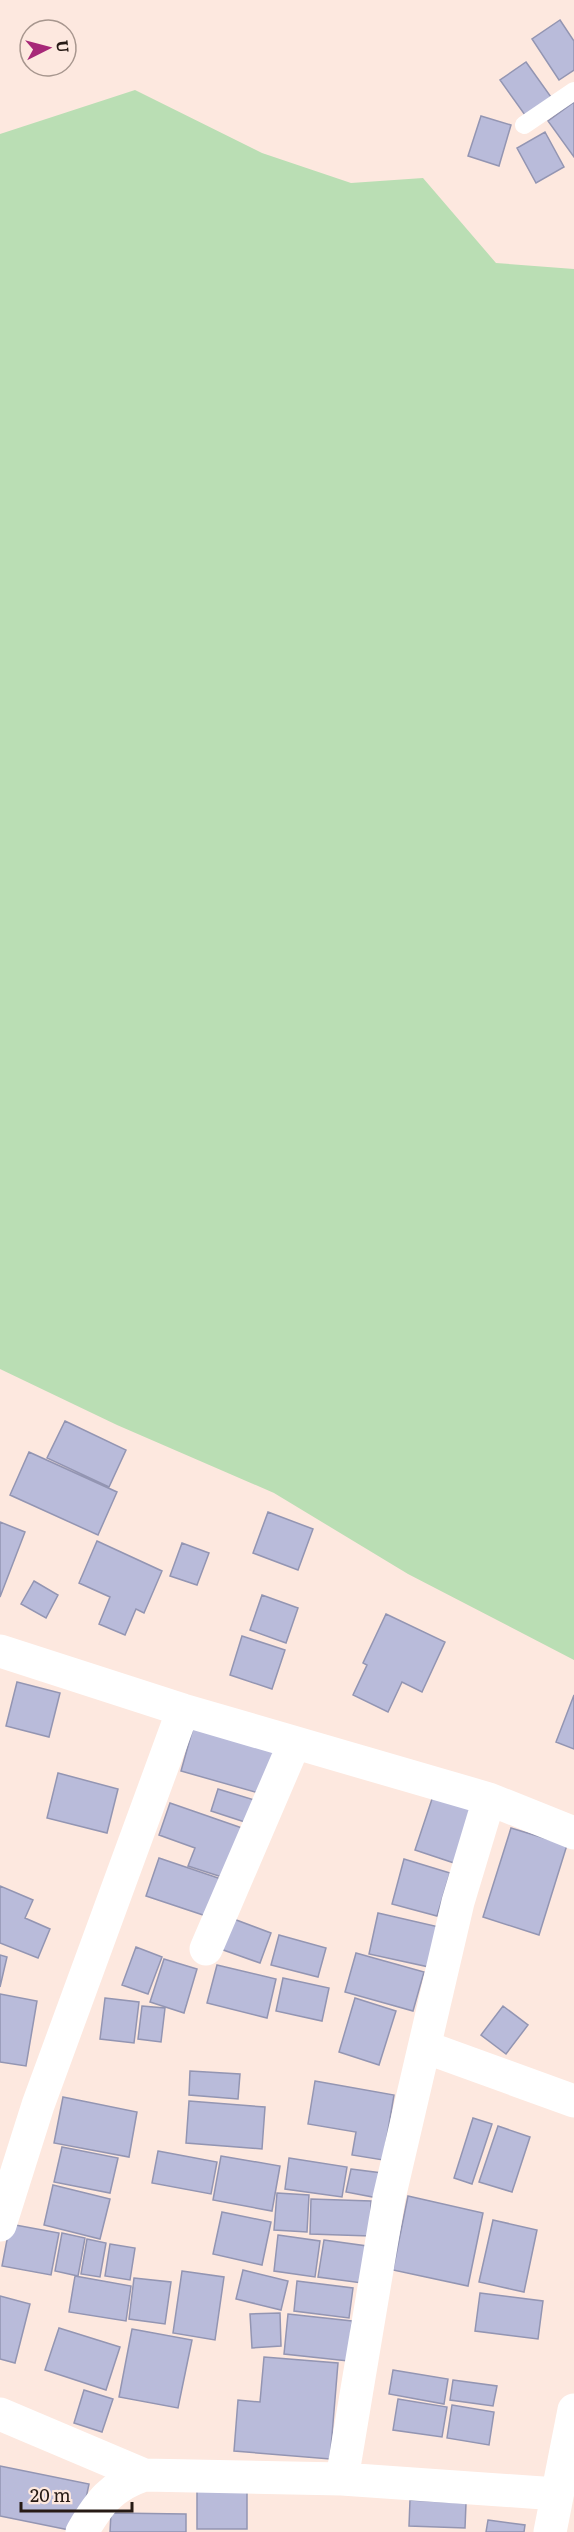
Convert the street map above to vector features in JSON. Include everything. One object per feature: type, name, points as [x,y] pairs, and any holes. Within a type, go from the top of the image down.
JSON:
[{"type":"street","points":[[0,1651],[294,1744],[489,1799],[574,1833]]},
{"type":"street","points":[[0,2225],[38,2106],[183,1710]]},
{"type":"street","points":[[206,1949],[294,1744]]},
{"type":"street","points":[[342,2479],[389,2198],[458,1902],[489,1799]]},
{"type":"street","points":[[425,2047],[574,2101]]},
{"type":"street","points":[[550,2532],[574,2410]]},
{"type":"street","points":[[0,2414],[144,2475]]},
{"type":"street","points":[[82,2532],[99,2504],[114,2489],[144,2475],[342,2479],[556,2494]]},
{"type":"lane","points":[[524,125],[574,91]]},
{"type":"green space","points":[[135,90],[262,153],[351,183],[423,178],[496,263],[574,269],[574,1660],[408,1574],[274,1493],[117,1425],[0,1369],[0,134]]},
{"type":"building","points":[[560,20],[574,41],[574,70],[559,80],[532,39]]},
{"type":"building","points":[[526,62],[551,97],[525,115],[500,80]]},
{"type":"building","points":[[574,102],[574,157],[548,121]]},
{"type":"building","points":[[481,116],[511,125],[499,166],[468,156]]},
{"type":"building","points":[[545,132],[564,167],[536,183],[517,148]]},
{"type":"building","points":[[65,1421],[126,1450],[109,1487],[47,1458]]},
{"type":"building","points":[[29,1452],[117,1492],[98,1535],[10,1495]]},
{"type":"building","points":[[268,1512],[313,1529],[298,1570],[253,1553]]},
{"type":"building","points":[[0,1522],[25,1532],[0,1597]]},
{"type":"building","points":[[97,1541],[162,1571],[144,1613],[136,1609],[125,1635],[99,1624],[110,1597],[79,1583]]},
{"type":"building","points":[[182,1543],[209,1553],[197,1585],[170,1576]]},
{"type":"building","points":[[34,1581],[58,1595],[46,1618],[21,1604]]},
{"type":"building","points":[[262,1595],[298,1608],[286,1643],[250,1630]]},
{"type":"building","points":[[386,1614],[445,1642],[422,1692],[402,1682],[388,1712],[353,1695],[367,1665],[363,1663]]},
{"type":"building","points":[[242,1636],[285,1650],[272,1689],[230,1675]]},
{"type":"building","points":[[17,1682],[60,1693],[49,1737],[6,1726]]},
{"type":"building","points":[[574,1695],[574,1749],[556,1742]]},
{"type":"building","points":[[195,1721],[282,1746],[269,1796],[181,1771]]},
{"type":"building","points":[[58,1773],[118,1789],[107,1833],[47,1818]]},
{"type":"building","points":[[218,1789],[261,1802],[254,1825],[211,1811]]},
{"type":"building","points":[[434,1793],[473,1806],[454,1863],[415,1850]]},
{"type":"building","points":[[170,1803],[242,1828],[225,1878],[188,1866],[195,1848],[159,1835]]},
{"type":"building","points":[[511,1828],[567,1845],[539,1935],[483,1917]]},
{"type":"building","points":[[159,1858],[221,1879],[209,1917],[146,1896]]},
{"type":"building","points":[[404,1859],[450,1873],[437,1916],[392,1904]]},
{"type":"building","points":[[0,1886],[33,1900],[25,1918],[50,1929],[38,1958],[0,1943]]},
{"type":"building","points":[[378,1913],[439,1927],[429,1967],[369,1954]]},
{"type":"building","points":[[223,1915],[271,1933],[260,1963],[212,1946]]},
{"type":"building","points":[[279,1935],[326,1948],[318,1977],[271,1965]]},
{"type":"building","points":[[136,1947],[162,1957],[148,1994],[122,1985]]},
{"type":"building","points":[[356,1953],[424,1972],[413,2011],[345,1992]]},
{"type":"building","points":[[0,1955],[7,1957],[0,1987]]},
{"type":"building","points":[[164,1959],[197,1969],[184,2013],[150,2002]]},
{"type":"building","points":[[217,1965],[276,1979],[267,2018],[207,2003]]},
{"type":"building","points":[[283,1978],[329,1988],[322,2021],[276,2011]]},
{"type":"building","points":[[0,1994],[37,2001],[26,2066],[0,2062]]},
{"type":"building","points":[[105,1998],[139,2002],[134,2043],[100,2039]]},
{"type":"building","points":[[355,1998],[396,2011],[379,2065],[339,2052]]},
{"type":"building","points":[[142,2006],[165,2008],[161,2042],[138,2039]]},
{"type":"building","points":[[503,2006],[528,2025],[506,2054],[481,2035]]},
{"type":"building","points":[[190,2071],[240,2074],[238,2099],[189,2095]]},
{"type":"building","points":[[315,2081],[394,2095],[383,2160],[352,2155],[356,2132],[308,2124]]},
{"type":"building","points":[[63,2097],[137,2112],[129,2157],[54,2143]]},
{"type":"building","points":[[189,2101],[265,2107],[262,2149],[186,2143]]},
{"type":"building","points":[[473,2118],[492,2124],[472,2184],[454,2178]]},
{"type":"building","points":[[498,2126],[530,2137],[512,2192],[479,2182]]},
{"type":"building","points":[[62,2147],[118,2158],[110,2193],[54,2182]]},
{"type":"building","points":[[158,2151],[217,2162],[211,2194],[152,2183]]},
{"type":"building","points":[[221,2156],[280,2166],[272,2211],[213,2200]]},
{"type":"building","points":[[289,2158],[347,2167],[342,2197],[285,2189]]},
{"type":"building","points":[[351,2169],[382,2173],[378,2198],[346,2192]]},
{"type":"building","points":[[53,2185],[110,2199],[100,2239],[44,2225]]},
{"type":"building","points":[[277,2193],[309,2195],[307,2232],[274,2230]]},
{"type":"building","points":[[408,2196],[483,2213],[468,2286],[393,2270]]},
{"type":"building","points":[[311,2199],[371,2201],[370,2236],[310,2234]]},
{"type":"building","points":[[222,2212],[271,2222],[262,2265],[213,2254]]},
{"type":"building","points":[[493,2220],[537,2230],[524,2292],[479,2282]]},
{"type":"building","points":[[10,2224],[59,2233],[51,2275],[2,2266]]},
{"type":"building","points":[[62,2233],[85,2238],[78,2276],[55,2271]]},
{"type":"building","points":[[278,2235],[320,2241],[315,2277],[274,2271]]},
{"type":"building","points":[[87,2239],[106,2243],[100,2277],[81,2274]]},
{"type":"building","points":[[324,2240],[367,2246],[362,2283],[318,2277]]},
{"type":"building","points":[[110,2244],[135,2248],[130,2280],[105,2276]]},
{"type":"building","points":[[243,2270],[288,2281],[281,2310],[236,2299]]},
{"type":"building","points":[[182,2271],[224,2277],[215,2340],[173,2333]]},
{"type":"building","points":[[75,2276],[131,2286],[126,2321],[69,2312]]},
{"type":"building","points":[[134,2278],[171,2282],[165,2324],[129,2319]]},
{"type":"building","points":[[297,2281],[353,2288],[349,2318],[294,2311]]},
{"type":"building","points":[[480,2293],[543,2301],[538,2339],[475,2331]]},
{"type":"building","points":[[0,2296],[30,2304],[15,2363],[0,2359]]},
{"type":"building","points":[[280,2313],[281,2346],[252,2348],[250,2314]]},
{"type":"building","points":[[288,2314],[352,2321],[348,2361],[284,2354]]},
{"type":"building","points":[[59,2328],[120,2347],[106,2390],[45,2370]]},
{"type":"building","points":[[132,2329],[192,2340],[178,2408],[119,2397]]},
{"type":"building","points":[[264,2357],[338,2363],[330,2459],[234,2451],[238,2400],[260,2402]]},
{"type":"building","points":[[393,2370],[448,2379],[444,2404],[389,2394]]},
{"type":"building","points":[[453,2380],[497,2386],[493,2406],[450,2400]]},
{"type":"building","points":[[84,2390],[113,2399],[102,2432],[74,2423]]},
{"type":"building","points":[[398,2399],[447,2407],[442,2437],[393,2430]]},
{"type":"building","points":[[452,2405],[494,2412],[489,2445],[447,2438]]},
{"type":"building","points":[[0,2466],[89,2484],[79,2532],[0,2516]]},
{"type":"building","points":[[247,2482],[247,2529],[197,2529],[197,2483]]},
{"type":"building","points":[[410,2500],[466,2503],[465,2528],[409,2526]]},
{"type":"building","points":[[111,2513],[186,2514],[186,2532],[110,2532]]},
{"type":"building","points":[[488,2520],[525,2525],[524,2532],[486,2532]]}]
